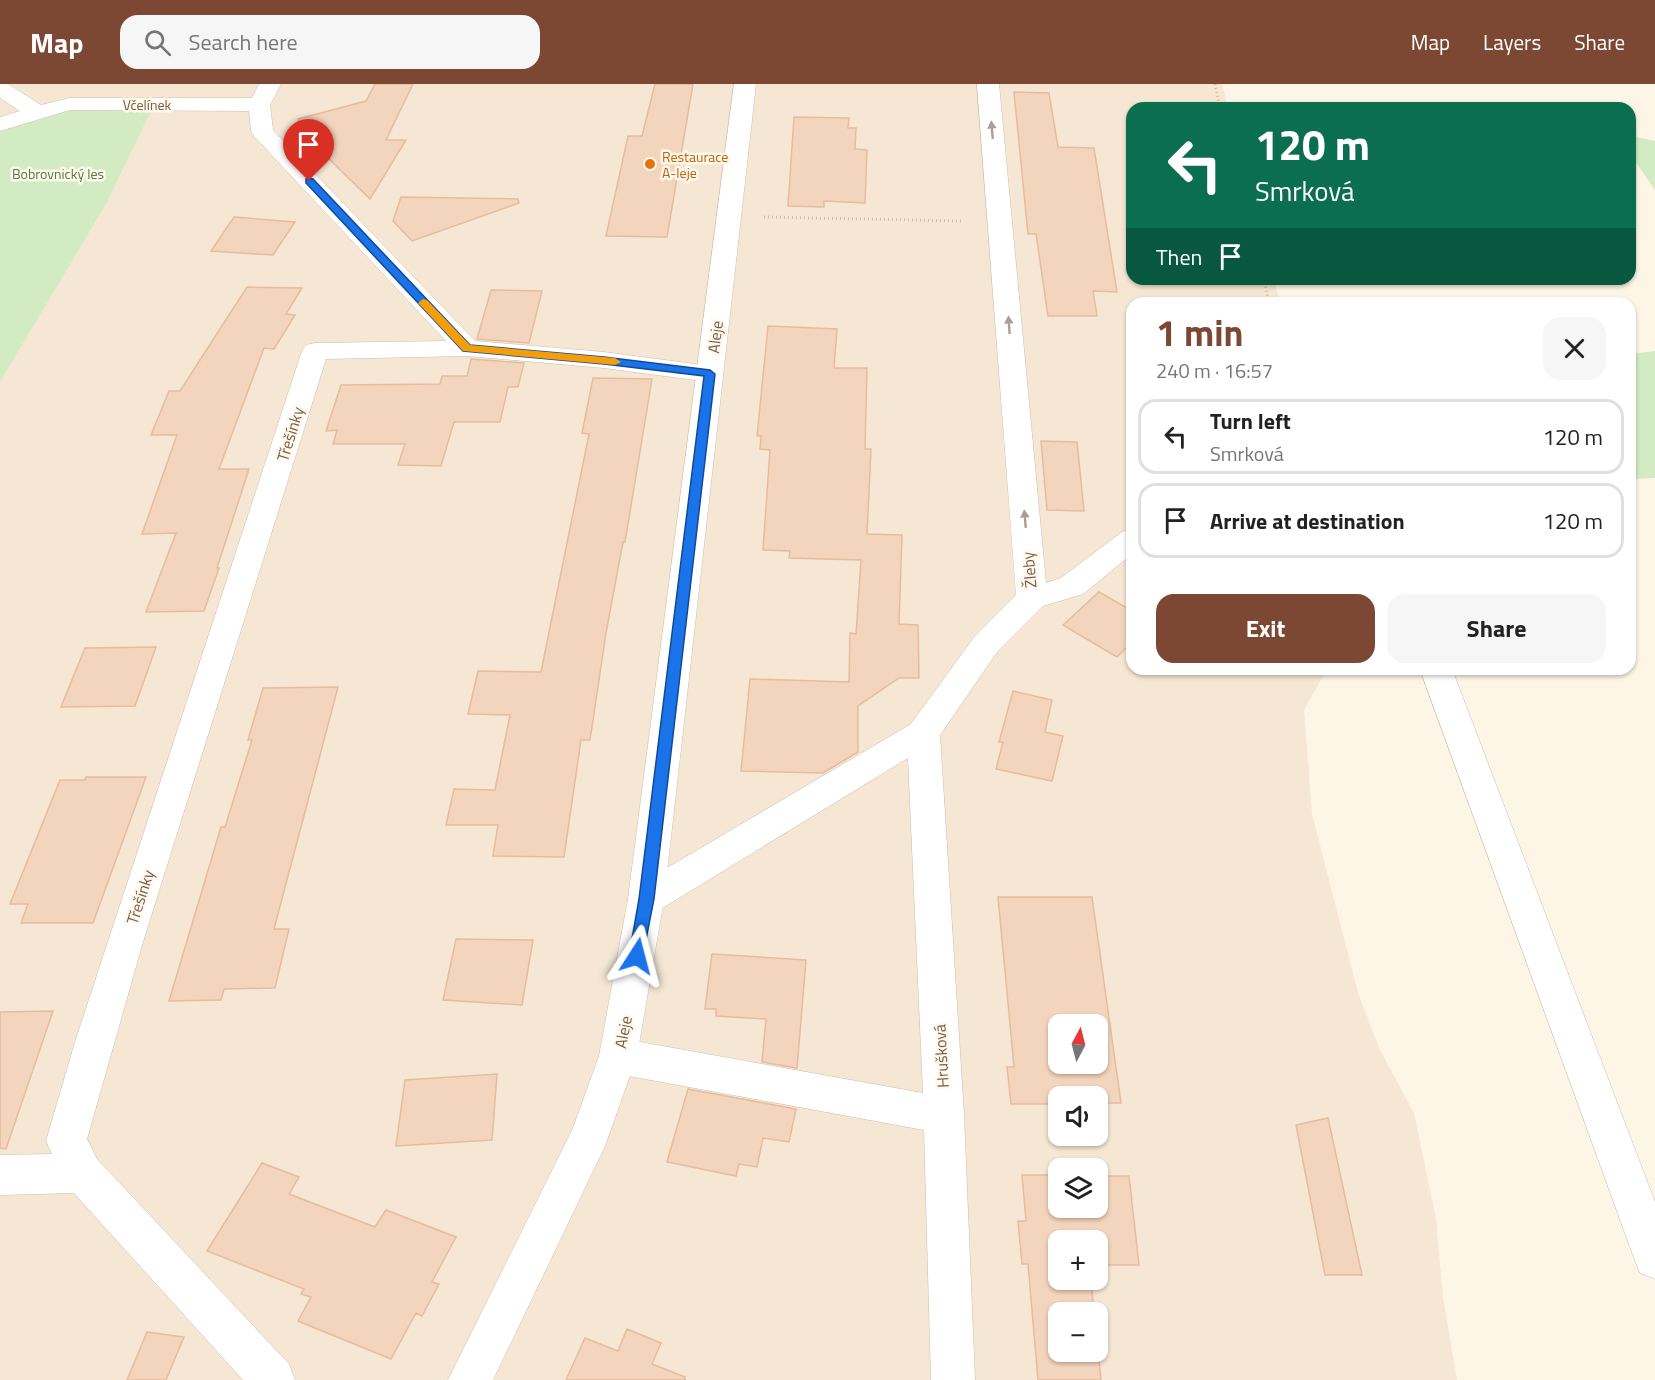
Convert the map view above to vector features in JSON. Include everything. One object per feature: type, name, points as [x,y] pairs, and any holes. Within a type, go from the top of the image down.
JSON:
[{"type":"street","name":"Aleje","points":[[470,1380],[591,1133],[618,1056],[646,899],[746,84]]},
{"type":"street","name":"Žleby","points":[[646,899],[923,733],[986,644],[1032,598],[988,84]]},
{"type":"street","points":[[0,88],[36,112]]},
{"type":"street","points":[[264,95],[262,131],[466,348],[604,360],[710,374]]},
{"type":"street","name":"Včelínek","points":[[0,124],[69,104],[264,95]]},
{"type":"street","name":"Třešínky","points":[[273,1380],[83,1173],[66,1141],[100,1018],[264,518],[315,351],[466,348]]},
{"type":"street","points":[[1032,598],[1072,586],[1126,544]]},
{"type":"street","points":[[1438,675],[1655,1258]]},
{"type":"street","name":"Hrušková","points":[[923,733],[944,1115],[953,1380]]},
{"type":"street","points":[[618,1056],[944,1115]]},
{"type":"street","points":[[0,1175],[83,1173]]},
{"type":"path","points":[[1215,84],[1219,102]]},
{"type":"path","points":[[730,217],[1000,221]]},
{"type":"shaded area","points":[[0,84],[1222,84],[1226,102],[1126,102],[1126,285],[1276,285],[1278,297],[1126,297],[1126,675],[1324,675],[1304,710],[1312,814],[1358,993],[1380,1050],[1414,1113],[1436,1219],[1443,1298],[1457,1380],[0,1380],[0,382],[54,289],[0,130]]},
{"type":"green space","name":"Bobrovnický les","points":[[99,108],[151,111],[107,202],[0,382],[0,130],[62,111]]},
{"type":"green space","points":[[1636,137],[1655,141],[1655,190],[1636,162]]},
{"type":"green space","points":[[1655,351],[1655,478],[1636,479],[1636,353]]},
{"type":"building","points":[[375,84],[413,84],[386,140],[406,140],[370,199],[320,150],[298,119],[366,101]]},
{"type":"building","points":[[655,84],[693,84],[667,237],[606,236],[628,136],[642,136]]},
{"type":"building","points":[[1014,92],[1049,93],[1058,147],[1094,148],[1117,292],[1093,291],[1097,316],[1048,316],[1036,234],[1028,234]]},
{"type":"building","points":[[794,117],[849,118],[848,128],[856,128],[855,149],[867,150],[865,203],[824,201],[824,207],[788,206]]},
{"type":"building","points":[[401,197],[518,199],[519,203],[412,241],[393,221]]},
{"type":"building","points":[[234,217],[295,222],[273,255],[211,251]]},
{"type":"building","points":[[247,287],[302,288],[286,314],[295,315],[274,349],[264,348],[219,469],[249,469],[217,568],[219,568],[204,611],[146,612],[176,533],[142,534],[177,435],[151,435],[169,391],[180,391]]},
{"type":"building","points":[[491,290],[542,291],[529,343],[477,339]]},
{"type":"building","points":[[768,326],[837,329],[834,368],[867,368],[865,449],[871,449],[867,534],[902,535],[899,624],[918,625],[919,678],[899,678],[858,706],[858,752],[823,773],[741,771],[750,679],[849,682],[850,633],[856,634],[861,560],[789,558],[790,551],[763,550],[770,450],[760,449],[761,436],[757,436]]},
{"type":"building","points":[[471,359],[524,363],[518,387],[508,387],[500,422],[454,422],[441,466],[398,465],[405,444],[333,444],[337,430],[326,431],[341,385],[440,384],[442,376],[467,376]]},
{"type":"building","points":[[593,378],[652,379],[625,542],[623,542],[606,633],[590,740],[581,740],[564,857],[493,856],[498,825],[446,825],[454,789],[495,790],[510,715],[468,714],[478,671],[541,672],[589,434],[582,433]]},
{"type":"building","points":[[1041,441],[1077,442],[1084,511],[1047,510]]},
{"type":"building","points":[[1099,592],[1126,608],[1126,648],[1117,657],[1063,625]]},
{"type":"building","points":[[156,647],[135,706],[61,707],[85,648]]},
{"type":"building","points":[[338,687],[274,929],[289,929],[275,988],[224,989],[221,1000],[169,1001],[221,827],[225,827],[252,740],[248,740],[263,688]]},
{"type":"building","points":[[1013,691],[1052,700],[1045,732],[1063,736],[1052,781],[996,769],[1003,742],[999,742]]},
{"type":"building","points":[[86,777],[146,777],[93,923],[21,923],[28,904],[10,904],[60,780],[85,780]]},
{"type":"building","points":[[998,897],[1092,897],[1121,1103],[1108,1103],[1108,1086],[1048,1086],[1048,1104],[1011,1104],[1007,1067],[1014,1067]]},
{"type":"building","points":[[456,939],[533,940],[522,1005],[443,1000]]},
{"type":"building","points":[[712,954],[806,960],[797,1068],[762,1062],[766,1019],[716,1016],[716,1009],[705,1009]]},
{"type":"building","points":[[53,1011],[6,1149],[0,1148],[0,1012]]},
{"type":"building","points":[[497,1074],[492,1140],[396,1146],[405,1080]]},
{"type":"building","points":[[688,1089],[796,1109],[789,1142],[763,1138],[757,1167],[739,1164],[736,1176],[667,1162]]},
{"type":"building","points":[[1328,1118],[1362,1275],[1325,1275],[1296,1125]]},
{"type":"building","points":[[262,1163],[299,1177],[289,1194],[375,1227],[386,1210],[456,1237],[432,1282],[439,1284],[422,1316],[416,1313],[391,1359],[298,1321],[311,1297],[301,1294],[304,1289],[207,1251]]},
{"type":"building","points":[[1022,1175],[1048,1175],[1048,1218],[1108,1218],[1108,1176],[1129,1176],[1139,1265],[1108,1265],[1108,1230],[1048,1230],[1048,1290],[1092,1290],[1093,1302],[1048,1302],[1048,1362],[1099,1362],[1101,1380],[1038,1380],[1028,1264],[1022,1264],[1018,1221],[1026,1221]]},
{"type":"building","points":[[627,1329],[661,1343],[652,1364],[685,1377],[685,1380],[566,1380],[585,1338],[618,1351]]},
{"type":"building","points":[[147,1332],[184,1337],[166,1380],[127,1380]]},
{"type":"slow traffic","points":[[423,303],[466,348],[615,362]]},
{"type":"place","name":"Restaurace A-leje","points":[[650,164]]},
{"type":"route","points":[[309,181],[466,348],[604,360],[710,374],[646,899],[637,956]]}]
